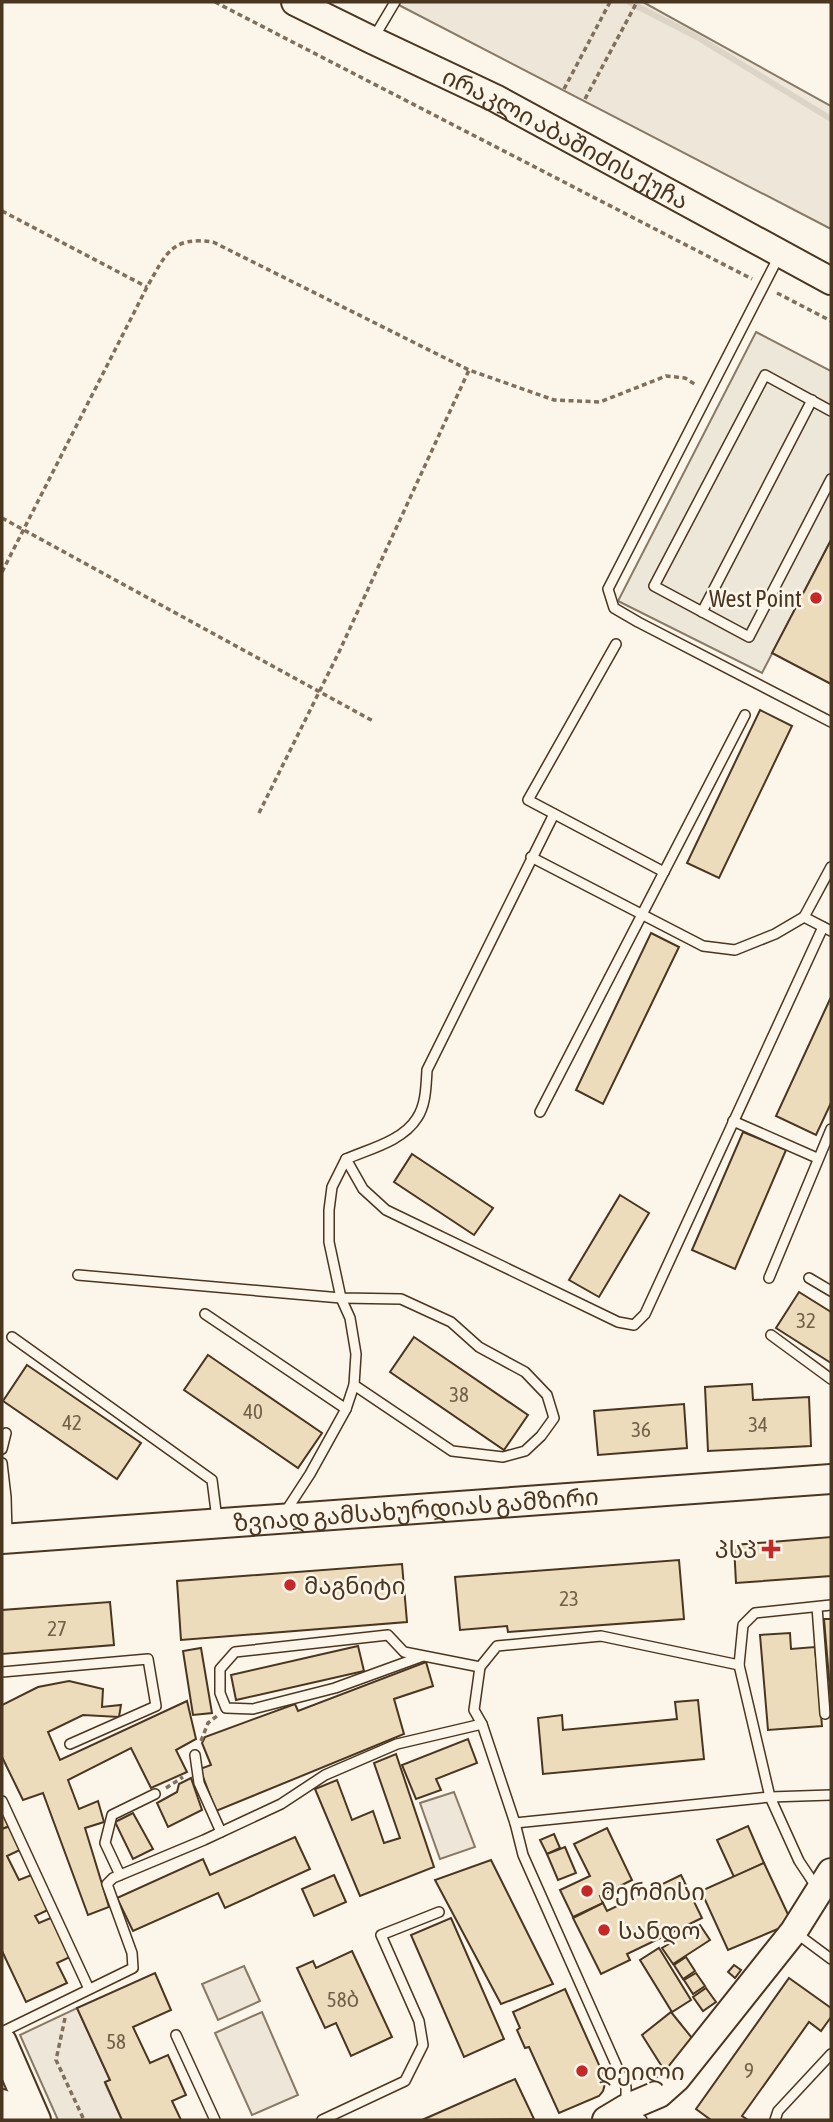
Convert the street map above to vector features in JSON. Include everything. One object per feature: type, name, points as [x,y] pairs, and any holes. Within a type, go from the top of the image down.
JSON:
[{"type":"main road","name":"ირაკლი აბაშიძის ქუჩა","points":[[295,2],[495,98],[831,281]]},
{"type":"main road","name":"ზვიად გამსახურდიას გამზირი","points":[[5,1539],[831,1479]]},
{"type":"main road","points":[[624,2116],[659,2094],[677,2078],[794,1931],[826,1882]]},
{"type":"main road","points":[[2,2042],[36,2120]]},
{"type":"main road","points":[[2,2104],[9,2120]]},
{"type":"lane","points":[[372,40],[395,2]]},
{"type":"lane","points":[[781,253],[608,589],[614,608],[831,722]]},
{"type":"lane","points":[[831,411],[765,375],[654,586],[749,637],[831,479]]},
{"type":"lane","points":[[702,612],[812,400]]},
{"type":"lane","points":[[616,644],[528,800],[664,872]]},
{"type":"lane","points":[[540,1112],[745,716]]},
{"type":"lane","points":[[281,1519],[346,1409],[354,1385],[356,1354],[350,1318],[341,1298],[329,1242],[332,1186],[346,1159],[383,1144],[409,1128],[418,1117],[425,1095],[427,1070],[554,814]]},
{"type":"lane","points":[[531,857],[703,946],[735,950],[775,934],[804,917],[831,867]]},
{"type":"lane","points":[[346,1159],[363,1189],[386,1210],[618,1322],[634,1325],[645,1314],[733,1121],[827,929],[804,917]]},
{"type":"lane","points":[[733,1121],[817,1158]]},
{"type":"lane","points":[[769,1278],[831,1129]]},
{"type":"lane","points":[[78,1276],[341,1298],[401,1298],[450,1322],[479,1347],[525,1373],[547,1395],[554,1418],[541,1436],[525,1451],[503,1457],[452,1451],[354,1385]]},
{"type":"lane","points":[[809,1278],[831,1292]]},
{"type":"lane","points":[[205,1314],[346,1409]]},
{"type":"lane","points":[[771,1335],[831,1379]]},
{"type":"lane","points":[[12,1337],[212,1480],[217,1524]]},
{"type":"lane","points":[[2,1448],[6,1433]]},
{"type":"lane","points":[[2,1463],[6,1497],[5,1539]]},
{"type":"lane","points":[[826,1882],[799,1860],[771,1797],[739,1665],[743,1625],[755,1614],[831,1605]]},
{"type":"lane","points":[[817,1607],[825,1714]]},
{"type":"lane","points":[[423,1656],[335,1688],[253,1709],[226,1708],[220,1693],[220,1669],[235,1652],[388,1635],[404,1652],[480,1667]]},
{"type":"lane","points":[[624,2116],[626,2087],[523,1855],[482,1724],[474,1710],[480,1667],[497,1646],[601,1636],[739,1665]]},
{"type":"lane","points":[[2,1672],[148,1659],[156,1706],[70,1744]]},
{"type":"lane","points":[[2,2032],[133,1968],[132,1953],[107,1884],[120,1875],[281,1804],[325,1774],[397,1744],[482,1724]]},
{"type":"lane","points":[[195,1755],[199,1783],[220,1832]]},
{"type":"lane","points":[[120,1875],[105,1843],[112,1815],[155,1794]]},
{"type":"lane","points":[[515,1823],[771,1797],[831,1795]]},
{"type":"lane","points":[[2,1801],[89,1989]]},
{"type":"lane","points":[[322,2120],[405,2081],[423,2045],[419,2021],[381,1934],[439,1912]]},
{"type":"lane","points":[[794,1931],[831,1959]]},
{"type":"lane","points":[[176,2035],[215,2120]]},
{"type":"lane","points":[[775,2120],[778,2110],[831,2054]]},
{"type":"path","points":[[215,2],[831,321]]},
{"type":"path","points":[[564,89],[610,2]]},
{"type":"path","points":[[585,99],[637,2]]},
{"type":"path","points":[[2,211],[147,287]]},
{"type":"path","points":[[2,572],[147,287],[163,259],[178,243],[195,239],[213,242],[470,370],[554,400],[600,402],[666,376],[685,378],[709,393]]},
{"type":"path","points":[[259,813],[320,692],[470,370]]},
{"type":"path","points":[[2,518],[373,721]]},
{"type":"path","points":[[195,1755],[208,1723],[226,1708]]},
{"type":"path","points":[[155,1794],[197,1769]]},
{"type":"path","points":[[69,1999],[56,2060],[84,2120]]},
{"type":"shaded area","points":[[393,2],[643,2],[831,106],[831,229]]},
{"type":"shaded area","points":[[756,332],[831,371],[831,540],[762,673],[618,601]]},
{"type":"shaded area","points":[[454,1792],[475,1847],[440,1859],[420,1803]]},
{"type":"shaded area","points":[[244,1966],[260,2001],[218,2020],[202,1984]]},
{"type":"shaded area","points":[[77,2008],[110,2080],[105,2083],[122,2120],[58,2120],[20,2035]]},
{"type":"shaded area","points":[[262,2012],[298,2095],[252,2115],[215,2033]]},
{"type":"building","name":"West Point","points":[[831,540],[831,684],[772,653]]},
{"type":"building","points":[[760,710],[792,726],[719,878],[687,863]]},
{"type":"building","points":[[651,933],[679,947],[603,1104],[576,1090]]},
{"type":"building","points":[[831,997],[831,1103],[816,1135],[776,1116]]},
{"type":"building","points":[[743,1132],[786,1150],[735,1269],[692,1250]]},
{"type":"building","points":[[412,1154],[493,1208],[474,1235],[394,1182]]},
{"type":"building","points":[[620,1195],[649,1213],[599,1297],[569,1280]]},
{"type":"building","points":[[799,1292],[831,1312],[831,1363],[776,1328]]},
{"type":"building","points":[[414,1337],[528,1415],[504,1450],[390,1372]]},
{"type":"building","points":[[208,1355],[322,1433],[298,1468],[184,1390]]},
{"type":"building","points":[[27,1365],[141,1443],[117,1479],[3,1401]]},
{"type":"building","points":[[752,1384],[753,1400],[809,1397],[811,1446],[708,1451],[705,1387]]},
{"type":"building","points":[[684,1404],[687,1448],[598,1455],[594,1411]]},
{"type":"building","points":[[831,1537],[831,1576],[736,1583],[734,1545]]},
{"type":"building","points":[[679,1560],[684,1619],[508,1632],[507,1626],[460,1630],[455,1577]]},
{"type":"building","points":[[402,1564],[407,1622],[181,1640],[177,1581]]},
{"type":"building","points":[[110,1602],[114,1645],[2,1654],[2,1610]]},
{"type":"building","points":[[824,1619],[831,1619],[831,1702]]},
{"type":"building","points":[[790,1633],[791,1649],[815,1647],[822,1726],[768,1730],[760,1635]]},
{"type":"building","points":[[358,1646],[364,1671],[236,1700],[231,1675]]},
{"type":"building","points":[[201,1648],[212,1713],[193,1715],[183,1651]]},
{"type":"building","points":[[426,1662],[433,1686],[394,1699],[404,1734],[216,1811],[200,1769],[211,1765],[202,1743],[205,1737],[295,1704],[298,1711]]},
{"type":"building","points":[[69,1681],[103,1689],[102,1707],[121,1705],[119,1717],[83,1715],[48,1732],[60,1760],[187,1701],[196,1739],[176,1750],[187,1772],[151,1788],[131,1748],[68,1780],[79,1809],[98,1801],[104,1822],[85,1828],[109,1907],[88,1915],[43,1793],[23,1800],[2,1757],[2,1705],[38,1687]]},
{"type":"building","points":[[698,1700],[704,1759],[543,1774],[538,1718],[562,1715],[563,1730],[677,1719],[675,1702]]},
{"type":"building","points":[[468,1739],[477,1763],[436,1779],[441,1790],[416,1799],[402,1765]]},
{"type":"building","points":[[396,1754],[434,1867],[360,1896],[315,1789],[337,1780],[352,1820],[373,1811],[384,1843],[400,1838],[374,1763]]},
{"type":"building","points":[[191,1778],[202,1810],[168,1827],[157,1803],[177,1792],[179,1784]]},
{"type":"building","points":[[2,1807],[10,1826],[2,1829]]},
{"type":"building","points":[[133,1813],[153,1849],[133,1859],[115,1822]]},
{"type":"building","points":[[10,1826],[22,1849],[7,1856],[19,1880],[34,1874],[50,1909],[35,1916],[39,1923],[53,1917],[72,1956],[57,1963],[67,1983],[26,2002],[2,1951],[2,1829]]},
{"type":"building","points":[[748,1826],[764,1863],[734,1877],[717,1840]]},
{"type":"building","points":[[607,1828],[632,1880],[600,1896],[603,1903],[573,1917],[560,1890],[590,1876],[574,1844]]},
{"type":"building","points":[[554,1834],[560,1848],[547,1854],[540,1840]]},
{"type":"building","points":[[295,1837],[310,1869],[225,1908],[218,1893],[133,1931],[117,1898],[203,1859],[210,1875]]},
{"type":"building","points":[[565,1847],[576,1873],[558,1880],[547,1854]]},
{"type":"building","points":[[491,1860],[553,1984],[501,2004],[435,1880]]},
{"type":"building","points":[[764,1863],[792,1923],[728,1950],[701,1891]]},
{"type":"building","points":[[334,1875],[346,1902],[314,1916],[302,1889]]},
{"type":"building","points":[[681,1875],[702,1918],[627,1954],[630,1960],[601,1974],[573,1918],[603,1903],[607,1911]]},
{"type":"building","points":[[451,1918],[504,2039],[464,2057],[411,1935]]},
{"type":"building","points":[[700,1925],[710,1940],[673,1964],[662,1948]]},
{"type":"building","points":[[659,1948],[691,2000],[672,2012],[640,1960]]},
{"type":"building","points":[[352,1951],[392,2037],[351,2056],[336,2023],[325,2028],[297,1968],[313,1961],[316,1968]]},
{"type":"building","points":[[686,1957],[695,1971],[683,1979],[674,1965]]},
{"type":"building","points":[[734,1965],[741,1970],[735,1978],[728,1972]]},
{"type":"building","points":[[155,1973],[171,2010],[133,2027],[150,2063],[168,2055],[186,2095],[172,2101],[181,2120],[122,2120],[105,2082],[110,2080],[77,2008]]},
{"type":"building","points":[[696,1973],[705,1986],[693,1994],[684,1980]]},
{"type":"building","points":[[789,1978],[831,2008],[831,2017],[821,2031],[809,2022],[742,2116],[748,2120],[711,2120],[696,2109]]},
{"type":"building","points":[[706,1988],[716,2002],[703,2011],[693,1997]]},
{"type":"building","points":[[565,1989],[604,2076],[605,2084],[599,2096],[559,2113],[529,2047],[525,2048],[513,2012]]},
{"type":"building","points":[[671,2012],[692,2038],[666,2073],[642,2035]]},
{"type":"building","points":[[515,2079],[534,2119],[422,2120]]},
{"type":"waterway","points":[[629,2],[697,37],[831,119]]},
{"type":"place","name":"West Point","points":[[816,598]]},
{"type":"place","name":"პსპ","points":[[771,1549]]},
{"type":"place","name":"მაგნიტი","points":[[290,1585]]},
{"type":"place","name":"მერმისი","points":[[587,1891]]},
{"type":"place","name":"სანდო","points":[[604,1930]]},
{"type":"place","name":"დეილი","points":[[582,2071]]}]
